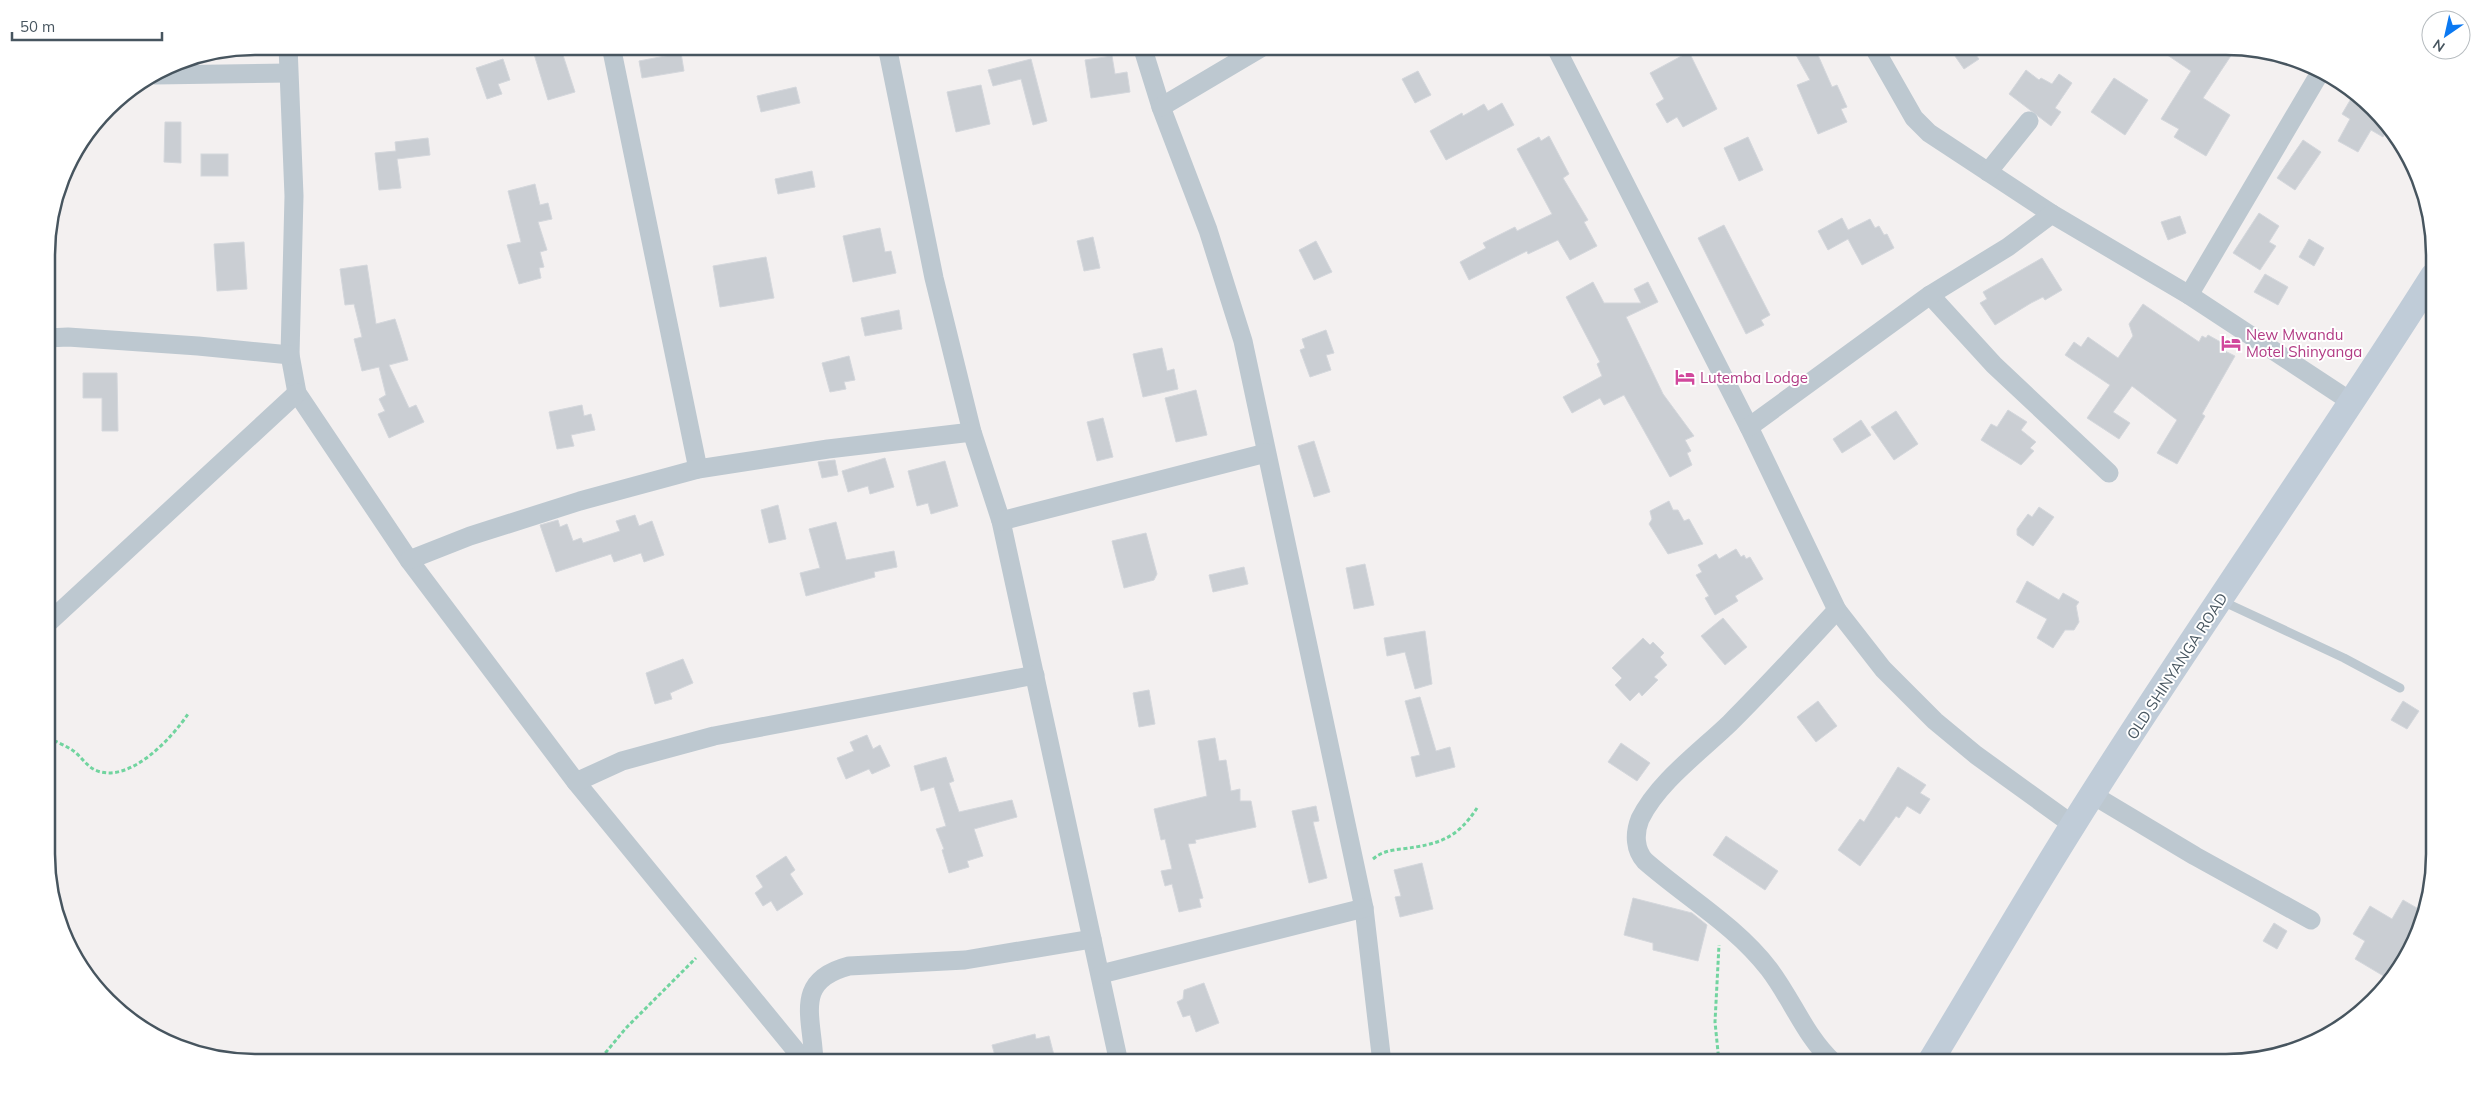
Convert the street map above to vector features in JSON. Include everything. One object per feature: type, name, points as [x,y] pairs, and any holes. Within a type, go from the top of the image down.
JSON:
[{"type":"main road","name":"OLD SHINYANGA ROAD","points":[[1935,1054],[2092,795],[2219,600],[2352,403],[2426,287]]},
{"type":"street","points":[[288,55],[294,196],[290,356],[297,393],[409,560],[576,782],[799,1054]]},
{"type":"street","points":[[612,55],[698,469]]},
{"type":"street","points":[[890,55],[934,278],[972,432],[1001,521],[1117,1054]]},
{"type":"street","points":[[1145,55],[1161,107],[1208,230],[1243,341],[1358,876],[1364,908],[1381,1054]]},
{"type":"street","points":[[1161,107],[1249,55]]},
{"type":"street","points":[[1560,55],[1749,427],[1837,610],[1883,669],[1935,721],[1976,755],[2073,825]]},
{"type":"street","points":[[1878,55],[1914,118],[1930,133],[2052,214],[2189,295],[2352,403]]},
{"type":"street","points":[[168,75],[190,76],[288,73]]},
{"type":"street","points":[[2189,295],[2318,78]]},
{"type":"street","points":[[1988,172],[2029,121]]},
{"type":"street","points":[[1749,427],[1930,295],[2008,247],[2052,214]]},
{"type":"street","points":[[1930,295],[1994,365],[2109,473]]},
{"type":"street","points":[[55,338],[198,346],[290,356]]},
{"type":"street","points":[[55,617],[297,393]]},
{"type":"street","points":[[409,560],[470,536],[580,501],[698,469],[828,449],[972,432]]},
{"type":"street","points":[[1001,521],[1266,453]]},
{"type":"street","points":[[1826,1054],[1812,1039],[1768,968],[1723,922],[1645,862],[1637,848],[1638,824],[1655,794],[1752,701],[1837,610]]},
{"type":"street","points":[[576,782],[622,761],[714,736],[1035,674]]},
{"type":"street","points":[[2092,795],[2211,865],[2311,920]]},
{"type":"street","points":[[1101,974],[1364,908]]},
{"type":"street","points":[[813,1054],[810,994],[819,979],[835,970],[849,966],[964,960],[1092,939]]},
{"type":"lane","points":[[2219,600],[2344,658],[2400,688]]},
{"type":"path","points":[[55,741],[69,748],[95,769],[111,772],[135,764],[158,750],[177,730],[188,714]]},
{"type":"path","points":[[1358,876],[1378,854],[1446,840],[1464,826],[1477,808]]},
{"type":"path","points":[[1718,1054],[1716,1022],[1723,922]]},
{"type":"path","points":[[604,1054],[626,1028],[709,945]]},
{"type":"building","points":[[534,55],[563,55],[575,92],[548,100]]},
{"type":"building","points":[[670,55],[681,55],[684,71],[642,78],[639,61]]},
{"type":"building","points":[[1683,55],[1690,55],[1717,109],[1683,127],[1677,117],[1667,123],[1656,104],[1664,99],[1650,73]]},
{"type":"building","points":[[1796,55],[1818,55],[1832,87],[1837,85],[1847,107],[1841,109],[1847,122],[1818,134],[1797,85],[1810,80]]},
{"type":"building","points":[[1954,55],[1976,55],[1979,59],[1964,69]]},
{"type":"building","points":[[2167,55],[2231,55],[2203,98],[2230,115],[2206,156],[2174,137],[2179,129],[2161,119],[2191,71]]},
{"type":"building","points":[[1112,56],[1115,74],[1127,72],[1130,92],[1091,98],[1085,60]]},
{"type":"building","points":[[503,59],[510,80],[498,84],[502,94],[487,99],[476,68]]},
{"type":"building","points":[[1031,59],[1047,121],[1033,125],[1021,79],[993,86],[988,70]]},
{"type":"building","points":[[2026,70],[2039,80],[2041,78],[2052,84],[2059,74],[2072,83],[2055,108],[2061,112],[2051,126],[2009,94]]},
{"type":"building","points":[[1418,71],[1431,95],[1415,103],[1402,79]]},
{"type":"building","points":[[2114,78],[2148,100],[2125,135],[2091,112]]},
{"type":"building","points":[[981,85],[990,124],[956,132],[947,92]]},
{"type":"building","points":[[796,87],[800,103],[761,112],[757,96]]},
{"type":"building","points":[[2351,99],[2385,133],[2383,137],[2371,130],[2358,152],[2338,141],[2350,119],[2342,114]]},
{"type":"building","points":[[1502,103],[1514,125],[1446,160],[1430,131],[1462,113],[1463,116],[1484,104],[1488,111]]},
{"type":"building","points":[[165,122],[181,122],[181,163],[164,162]]},
{"type":"building","points":[[1549,136],[1569,174],[1563,178],[1588,220],[1584,222],[1597,246],[1570,260],[1558,240],[1528,254],[1527,251],[1469,280],[1460,262],[1486,248],[1483,243],[1515,227],[1517,231],[1552,214],[1517,149],[1539,137],[1541,141]]},
{"type":"building","points":[[1748,137],[1763,170],[1739,181],[1724,148]]},
{"type":"building","points":[[428,138],[430,155],[397,159],[401,188],[379,190],[375,153],[396,151],[395,142]]},
{"type":"building","points":[[2303,140],[2321,152],[2295,190],[2277,178]]},
{"type":"building","points":[[201,154],[228,154],[228,176],[201,176]]},
{"type":"building","points":[[812,171],[815,187],[778,194],[775,179]]},
{"type":"building","points":[[535,184],[540,205],[548,203],[552,219],[538,222],[547,250],[540,252],[544,267],[539,268],[541,278],[519,284],[507,245],[521,242],[508,191]]},
{"type":"building","points":[[2259,213],[2279,226],[2269,242],[2276,246],[2260,270],[2233,253]]},
{"type":"building","points":[[2180,216],[2186,233],[2168,240],[2161,222]]},
{"type":"building","points":[[1842,218],[1848,230],[1870,219],[1875,228],[1879,226],[1884,235],[1887,234],[1894,248],[1862,265],[1848,239],[1828,250],[1818,231]]},
{"type":"building","points":[[1724,225],[1770,315],[1761,320],[1764,325],[1746,334],[1698,238]]},
{"type":"building","points":[[880,228],[885,252],[891,251],[896,273],[853,282],[843,236]]},
{"type":"building","points":[[1093,237],[1100,268],[1084,271],[1077,241]]},
{"type":"building","points":[[2309,239],[2324,248],[2314,266],[2299,257]]},
{"type":"building","points":[[1316,241],[1332,272],[1314,280],[1299,250]]},
{"type":"building","points":[[244,242],[247,289],[217,291],[214,244]]},
{"type":"building","points":[[766,257],[774,298],[720,307],[713,266]]},
{"type":"building","points":[[2042,258],[2062,290],[2045,300],[2043,297],[2031,303],[1995,325],[1980,303],[1987,299],[1983,292]]},
{"type":"building","points":[[367,265],[376,324],[395,319],[408,360],[389,365],[409,408],[416,405],[424,422],[389,438],[378,414],[385,411],[379,399],[386,395],[379,367],[362,371],[354,339],[362,337],[354,304],[345,305],[340,269]]},
{"type":"building","points":[[2265,274],[2288,287],[2278,305],[2254,292]]},
{"type":"building","points":[[1593,282],[1604,303],[1641,303],[1634,289],[1648,282],[1658,302],[1626,317],[1663,394],[1694,436],[1685,440],[1691,451],[1687,453],[1692,465],[1670,477],[1624,395],[1604,405],[1600,398],[1572,413],[1563,397],[1602,376],[1597,364],[1600,362],[1566,297]]},
{"type":"building","points":[[2143,304],[2199,342],[2202,336],[2206,338],[2208,335],[2226,345],[2223,350],[2235,356],[2202,414],[2205,416],[2177,464],[2157,453],[2177,420],[2132,386],[2113,412],[2130,423],[2119,439],[2087,418],[2110,385],[2065,355],[2074,342],[2081,347],[2088,337],[2118,358],[2133,336],[2129,324]]},
{"type":"building","points":[[899,310],[902,329],[865,336],[861,318]]},
{"type":"building","points":[[1326,330],[1334,353],[1326,355],[1331,370],[1310,377],[1300,350],[1305,348],[1302,339]]},
{"type":"building","points":[[1162,348],[1167,371],[1174,369],[1178,389],[1143,397],[1133,354]]},
{"type":"building","points":[[849,356],[855,380],[844,382],[846,389],[830,392],[822,363]]},
{"type":"building","points":[[83,373],[117,373],[118,431],[102,431],[102,398],[83,398]]},
{"type":"building","points":[[1196,390],[1207,435],[1176,442],[1165,398]]},
{"type":"building","points":[[582,405],[584,416],[591,414],[595,430],[571,435],[574,446],[557,449],[549,412]]},
{"type":"building","points":[[2008,410],[2027,422],[2021,430],[2036,442],[2030,448],[2034,451],[2021,465],[1981,440],[1991,424],[1997,427]]},
{"type":"building","points":[[1896,411],[1918,444],[1894,460],[1871,427]]},
{"type":"building","points":[[1103,418],[1113,457],[1097,461],[1087,422]]},
{"type":"building","points":[[1861,420],[1871,435],[1842,453],[1833,439]]},
{"type":"building","points":[[1314,441],[1330,492],[1314,497],[1298,446]]},
{"type":"building","points":[[885,458],[894,487],[870,494],[868,486],[848,492],[842,471]]},
{"type":"building","points":[[835,460],[838,475],[822,478],[818,462]]},
{"type":"building","points":[[945,461],[958,506],[931,514],[928,503],[917,506],[908,471]]},
{"type":"building","points":[[1669,501],[1673,510],[1678,510],[1684,521],[1689,519],[1703,544],[1668,554],[1649,524],[1652,519],[1650,511]]},
{"type":"building","points":[[778,505],[786,539],[769,543],[761,510]]},
{"type":"building","points":[[2039,507],[2054,517],[2033,546],[2017,535],[2017,529],[2028,514],[2032,517]]},
{"type":"building","points":[[635,515],[639,526],[652,521],[664,555],[644,562],[641,553],[614,562],[611,554],[556,572],[540,525],[558,520],[560,527],[567,524],[573,541],[581,538],[583,543],[620,531],[616,521]]},
{"type":"building","points":[[836,522],[846,560],[894,551],[897,567],[874,572],[875,577],[806,596],[800,573],[820,568],[809,529]]},
{"type":"building","points":[[1146,533],[1157,574],[1154,580],[1124,588],[1112,541]]},
{"type":"building","points":[[1736,549],[1741,557],[1744,555],[1746,559],[1750,557],[1763,579],[1735,596],[1738,601],[1715,615],[1705,598],[1709,596],[1696,575],[1702,572],[1698,565],[1716,554],[1719,559]]},
{"type":"building","points":[[1365,564],[1374,605],[1354,609],[1346,568]]},
{"type":"building","points":[[1244,567],[1248,584],[1213,592],[1209,575]]},
{"type":"building","points":[[2027,581],[2059,600],[2063,593],[2079,602],[2076,606],[2079,622],[2074,630],[2065,630],[2053,648],[2037,638],[2047,619],[2016,602]]},
{"type":"building","points":[[1723,618],[1747,647],[1725,665],[1701,636]]},
{"type":"building","points":[[1425,631],[1432,684],[1415,689],[1405,652],[1387,656],[1384,638]]},
{"type":"building","points":[[1643,638],[1650,645],[1653,642],[1664,653],[1660,657],[1667,665],[1654,677],[1658,680],[1642,696],[1639,692],[1630,701],[1615,685],[1622,678],[1612,668]]},
{"type":"building","points":[[683,659],[693,683],[670,693],[672,699],[655,704],[646,673]]},
{"type":"building","points":[[1149,690],[1155,724],[1139,727],[1133,693]]},
{"type":"building","points":[[1420,697],[1436,751],[1450,747],[1455,767],[1416,777],[1411,757],[1420,755],[1405,701]]},
{"type":"building","points":[[1818,701],[1837,726],[1816,742],[1797,717]]},
{"type":"building","points":[[2403,701],[2419,711],[2407,729],[2391,720]]},
{"type":"building","points":[[867,735],[873,749],[880,745],[890,766],[872,774],[869,769],[846,779],[837,758],[854,751],[850,742]]},
{"type":"building","points":[[1215,738],[1219,761],[1226,760],[1231,791],[1240,789],[1240,801],[1251,801],[1256,827],[1195,840],[1196,843],[1188,844],[1203,898],[1199,899],[1201,907],[1179,912],[1172,884],[1165,886],[1161,871],[1172,869],[1165,839],[1161,840],[1154,809],[1207,796],[1198,741]]},
{"type":"building","points":[[1621,743],[1650,763],[1637,781],[1608,762]]},
{"type":"building","points":[[946,757],[954,781],[949,783],[959,812],[1012,800],[1017,817],[974,829],[983,856],[967,861],[969,867],[949,873],[942,850],[944,849],[936,829],[946,826],[934,787],[921,791],[914,766]]},
{"type":"building","points":[[1898,767],[1926,785],[1920,793],[1930,799],[1920,814],[1907,806],[1899,818],[1896,816],[1860,866],[1838,850],[1860,819],[1864,822]]},
{"type":"building","points":[[1316,806],[1319,821],[1313,822],[1327,878],[1309,883],[1292,811]]},
{"type":"building","points":[[1726,836],[1778,871],[1765,890],[1713,855]]},
{"type":"building","points":[[786,856],[795,870],[790,874],[803,894],[777,911],[771,901],[763,906],[755,893],[763,887],[756,876]]},
{"type":"building","points":[[1422,863],[1433,909],[1400,917],[1395,897],[1401,896],[1394,870]]},
{"type":"building","points":[[1633,898],[1692,913],[1707,925],[1698,961],[1653,950],[1653,943],[1624,935]]},
{"type":"building","points":[[2403,900],[2418,909],[2407,939],[2385,977],[2355,959],[2365,941],[2353,934],[2370,906],[2392,919]]},
{"type":"building","points":[[2274,923],[2287,931],[2277,949],[2263,941]]},
{"type":"building","points":[[1204,983],[1219,1023],[1196,1032],[1190,1015],[1183,1017],[1177,1002],[1183,999],[1184,990]]},
{"type":"building","points":[[1035,1034],[1036,1039],[1049,1036],[1054,1054],[994,1054],[992,1045]]},
{"type":"place","name":"New Mwandu Motel Shinyanga","points":[[2231,343]]},
{"type":"place","name":"Lutemba Lodge","points":[[1685,377]]}]
